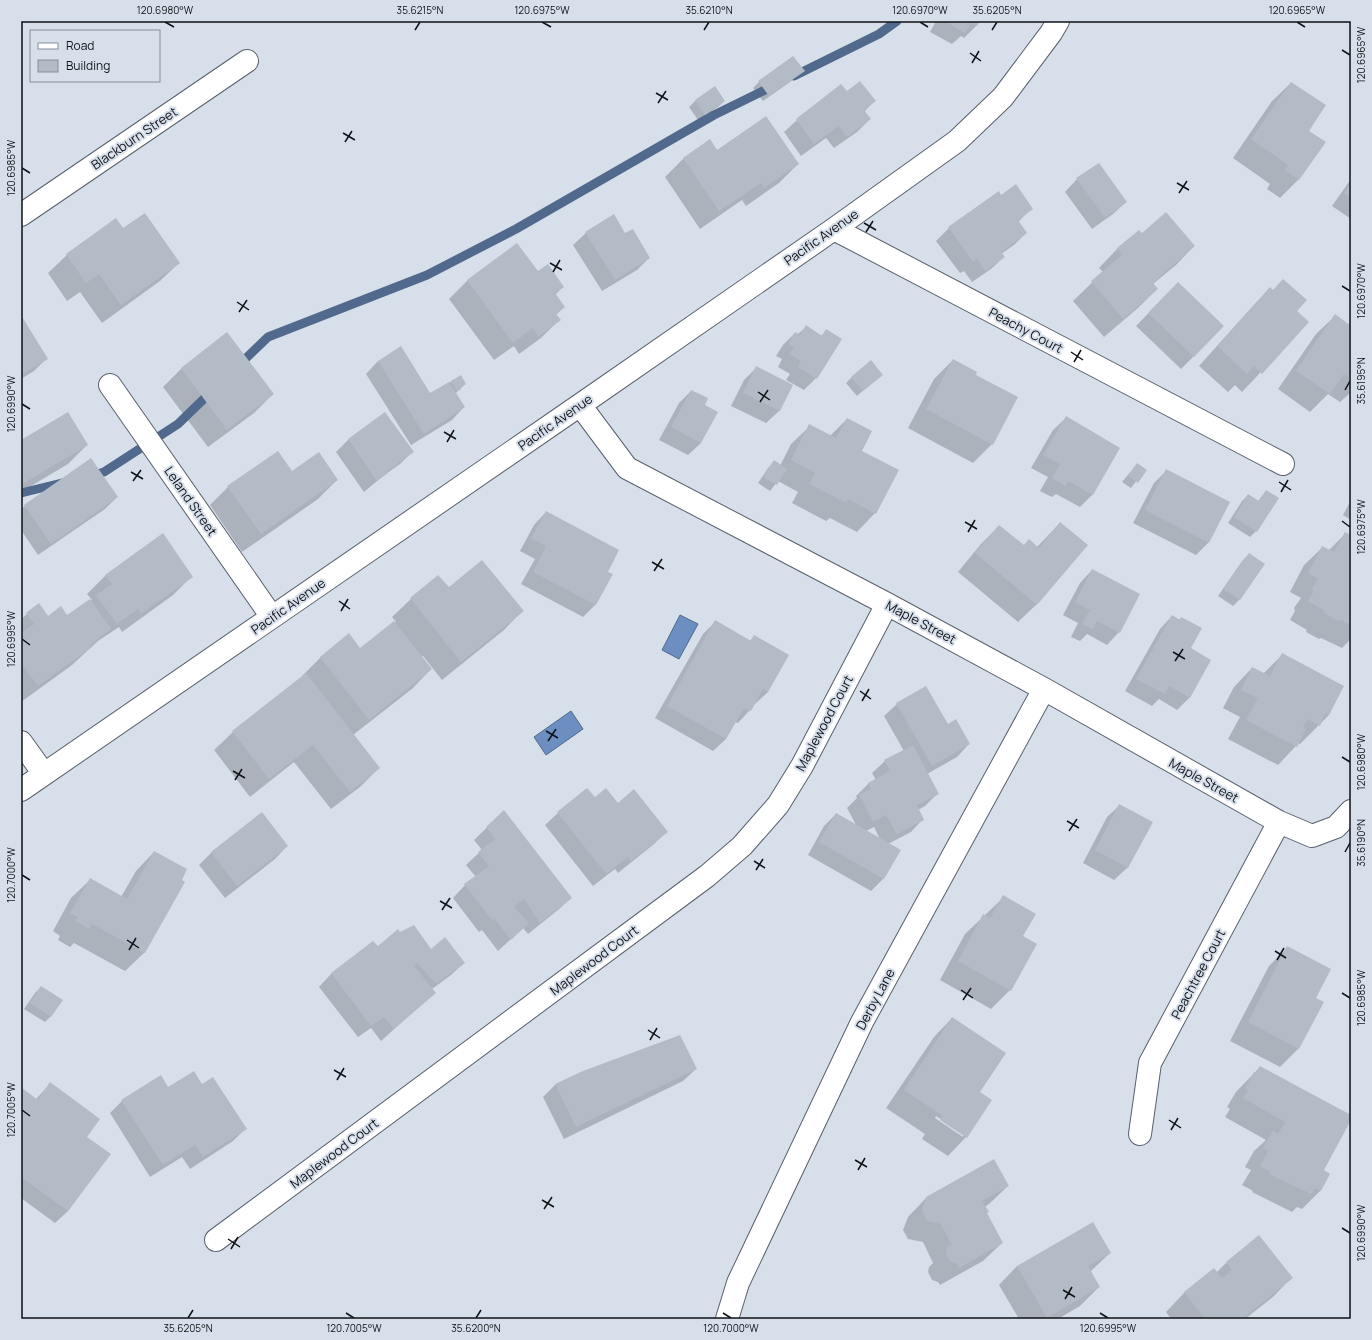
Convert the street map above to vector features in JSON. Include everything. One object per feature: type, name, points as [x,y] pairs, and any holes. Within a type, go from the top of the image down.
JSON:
[{"type":"street","name":"Pacific Avenue","points":[[21,790],[834,229],[957,141],[1002,97],[1051,33],[1058,21]]},
{"type":"street","name":"Blackburn Street","points":[[21,215],[247,61]]},
{"type":"street","name":"Peachy Court","points":[[834,229],[1283,464]]},
{"type":"street","name":"Leland Street","points":[[110,385],[272,617]]},
{"type":"street","name":"Maple Street","points":[[580,405],[627,468],[887,604],[1279,822],[1312,836],[1336,827],[1351,811]]},
{"type":"street","name":"Maplewood Court","points":[[216,1240],[700,881],[742,846],[778,805],[802,766],[887,604]]},
{"type":"street","name":"Derby Lane","points":[[727,1319],[738,1284],[862,1022],[1044,690]]},
{"type":"street","points":[[21,742],[44,774]]},
{"type":"street","name":"Peachtree Court","points":[[1140,1134],[1150,1063],[1279,822]]},
{"type":"water","points":[[680,615],[698,624],[679,659],[662,650]]},
{"type":"water","points":[[571,711],[583,729],[546,755],[534,737]]},
{"type":"building","points":[[945,21],[980,21],[977,26],[971,23],[965,33]]},
{"type":"building","points":[[793,56],[805,71],[769,96],[758,81]]},
{"type":"building","points":[[860,81],[876,101],[864,110],[871,119],[847,137],[839,126],[814,144],[796,119],[841,84],[847,91]]},
{"type":"building","points":[[1291,82],[1326,105],[1309,131],[1326,142],[1299,180],[1285,170],[1288,165],[1251,139]]},
{"type":"building","points":[[715,86],[725,101],[705,115],[695,100]]},
{"type":"building","points":[[766,116],[799,164],[764,188],[761,183],[719,211],[683,158],[710,139],[717,150]]},
{"type":"building","points":[[1099,163],[1127,202],[1105,218],[1076,178]]},
{"type":"building","points":[[1351,183],[1351,198],[1344,193]]},
{"type":"building","points":[[1016,184],[1033,209],[1018,220],[1027,233],[1001,252],[1005,257],[985,271],[977,259],[973,262],[948,227],[999,191],[1001,195]]},
{"type":"building","points":[[1166,212],[1195,246],[1153,283],[1158,289],[1123,319],[1091,281],[1122,255],[1117,248],[1139,230],[1142,233]]},
{"type":"building","points":[[145,213],[180,263],[121,305],[99,274],[86,283],[66,254],[116,218],[123,228]]},
{"type":"building","points":[[614,214],[625,233],[633,229],[650,258],[615,280],[585,232]]},
{"type":"building","points":[[517,243],[538,271],[548,264],[564,287],[555,293],[565,307],[556,314],[561,320],[538,337],[533,328],[513,343],[467,280]]},
{"type":"building","points":[[1283,279],[1307,300],[1297,311],[1309,322],[1262,374],[1254,366],[1247,374],[1217,346],[1270,287],[1273,290]]},
{"type":"building","points":[[1178,282],[1224,326],[1194,357],[1148,313]]},
{"type":"building","points":[[1335,314],[1351,326],[1351,379],[1344,374],[1330,394],[1296,371]]},
{"type":"building","points":[[21,315],[48,359],[21,375]]},
{"type":"building","points":[[806,325],[822,336],[826,329],[842,339],[817,379],[798,367],[801,361],[789,354],[794,347],[788,344],[795,332],[800,335]]},
{"type":"building","points":[[227,332],[274,394],[227,430],[181,368]]},
{"type":"building","points":[[401,346],[430,393],[449,382],[465,407],[424,434],[378,361]]},
{"type":"building","points":[[953,359],[977,372],[976,375],[1018,397],[993,445],[926,409]]},
{"type":"building","points":[[871,360],[883,375],[863,391],[851,377]]},
{"type":"building","points":[[756,366],[793,385],[780,411],[743,393]]},
{"type":"building","points":[[461,375],[466,384],[460,388],[461,390],[457,391],[451,381]]},
{"type":"building","points":[[691,390],[708,398],[705,405],[718,412],[701,443],[671,427]]},
{"type":"building","points":[[68,412],[88,445],[21,485],[21,440]]},
{"type":"building","points":[[385,412],[414,452],[387,471],[388,473],[377,481],[348,439]]},
{"type":"building","points":[[1066,416],[1120,448],[1093,495],[1068,481],[1066,486],[1052,478],[1060,464],[1043,455]]},
{"type":"building","points":[[847,418],[872,431],[862,451],[899,470],[876,514],[848,499],[846,503],[809,484],[815,473],[791,460],[809,424],[836,438]]},
{"type":"building","points":[[278,451],[292,471],[319,452],[338,480],[261,534],[227,486]]},
{"type":"building","points":[[91,458],[118,497],[51,544],[24,505]]},
{"type":"building","points":[[774,460],[787,469],[777,485],[763,477]]},
{"type":"building","points":[[1137,463],[1147,470],[1138,483],[1128,476]]},
{"type":"building","points":[[1166,469],[1230,502],[1209,543],[1145,510]]},
{"type":"building","points":[[1266,490],[1279,498],[1257,532],[1234,517],[1248,494],[1259,501]]},
{"type":"building","points":[[546,511],[619,550],[608,572],[613,574],[596,605],[533,572],[546,546],[531,538]]},
{"type":"building","points":[[1060,522],[1088,545],[1037,605],[975,553],[999,525],[1024,545],[1029,539],[1039,548]]},
{"type":"building","points":[[1345,532],[1351,535],[1351,625],[1340,620],[1338,621],[1308,601],[1313,592],[1312,588],[1317,580],[1320,580],[1308,573],[1322,546],[1334,552]]},
{"type":"building","points":[[163,533],[193,577],[141,614],[138,609],[117,624],[96,595],[112,584],[105,575]]},
{"type":"building","points":[[1249,553],[1265,564],[1240,600],[1223,589]]},
{"type":"building","points":[[482,560],[524,611],[461,662],[410,598],[438,575],[449,587]]},
{"type":"building","points":[[1092,569],[1140,594],[1120,633],[1097,621],[1093,629],[1082,624],[1090,610],[1075,602]]},
{"type":"building","points":[[90,599],[111,629],[90,645],[92,647],[38,686],[21,663],[21,633],[34,624],[26,613],[39,603],[48,616],[61,606],[67,615]]},
{"type":"building","points":[[1172,615],[1180,620],[1181,617],[1202,628],[1191,648],[1211,660],[1190,698],[1169,686],[1165,694],[1136,679]]},
{"type":"building","points":[[715,620],[751,641],[754,635],[789,655],[768,692],[763,689],[751,711],[744,708],[726,739],[667,706]]},
{"type":"building","points":[[394,621],[432,669],[369,720],[320,657],[349,633],[360,648]]},
{"type":"building","points":[[1282,653],[1344,686],[1329,715],[1325,713],[1320,726],[1307,719],[1303,728],[1306,729],[1297,747],[1246,720],[1258,698],[1241,690],[1252,667],[1270,676]]},
{"type":"building","points":[[306,673],[380,768],[350,792],[313,745],[269,779],[232,731]]},
{"type":"building","points":[[926,686],[948,724],[956,719],[970,744],[932,766],[896,703]]},
{"type":"building","points":[[913,745],[939,794],[917,805],[924,820],[897,834],[886,815],[873,822],[859,795],[871,789],[868,783],[890,771],[884,760]]},
{"type":"building","points":[[587,788],[595,797],[606,788],[618,803],[634,789],[668,832],[631,861],[628,857],[606,874],[557,812]]},
{"type":"building","points":[[1119,804],[1153,822],[1128,868],[1095,850]]},
{"type":"building","points":[[504,810],[572,898],[540,923],[524,899],[514,907],[529,923],[511,940],[494,918],[492,920],[464,884],[489,866],[478,852],[495,839],[486,827]]},
{"type":"building","points":[[262,812],[288,846],[237,886],[211,852]]},
{"type":"building","points":[[836,813],[901,850],[884,879],[819,842]]},
{"type":"building","points":[[154,851],[187,869],[182,880],[185,882],[145,953],[92,924],[89,929],[75,921],[78,917],[70,913],[90,878],[127,899]]},
{"type":"building","points":[[1003,895],[1036,914],[1023,936],[1037,944],[1011,991],[958,961],[983,914],[990,918]]},
{"type":"building","points":[[414,925],[431,949],[445,937],[465,963],[436,984],[417,963],[414,966],[436,993],[394,1029],[384,1017],[371,1026],[331,973],[373,941],[378,946],[398,929],[400,932]]},
{"type":"building","points":[[1287,946],[1331,969],[1316,998],[1324,1002],[1299,1049],[1248,1022]]},
{"type":"building","points":[[41,986],[63,1000],[51,1017],[30,1003]]},
{"type":"building","points":[[952,1017],[1006,1053],[980,1092],[992,1100],[967,1138],[940,1120],[943,1116],[904,1090]]},
{"type":"building","points":[[680,1035],[697,1069],[576,1127],[555,1084],[583,1071]]},
{"type":"building","points":[[1260,1066],[1351,1115],[1351,1120],[1324,1170],[1330,1174],[1321,1191],[1315,1188],[1311,1194],[1269,1174],[1270,1172],[1260,1166],[1268,1151],[1263,1148],[1273,1131],[1278,1134],[1285,1122],[1243,1098],[1248,1090],[1245,1088],[1254,1072],[1256,1072]]},
{"type":"building","points":[[194,1071],[202,1084],[213,1077],[247,1129],[203,1157],[195,1145],[163,1165],[121,1100],[161,1075],[168,1087]]},
{"type":"building","points":[[50,1082],[100,1119],[87,1137],[111,1154],[68,1211],[21,1177],[21,1089],[22,1088],[38,1100]]},
{"type":"building","points":[[994,1159],[1009,1186],[982,1201],[989,1212],[987,1213],[1003,1243],[959,1268],[957,1264],[950,1261],[946,1253],[947,1247],[952,1245],[941,1224],[927,1221],[922,1211],[926,1197]]},
{"type":"building","points":[[1093,1222],[1111,1253],[1088,1266],[1100,1287],[1047,1318],[1017,1266]]},
{"type":"building","points":[[1259,1235],[1293,1278],[1242,1319],[1205,1319],[1184,1292],[1214,1268],[1222,1278],[1232,1270],[1226,1262]]},
{"type":"waterway","points":[[794,76],[879,34],[897,21]]},
{"type":"waterway","points":[[238,366],[268,337],[427,275],[516,229],[714,115],[775,85]]},
{"type":"waterway","points":[[90,476],[104,472],[178,424],[213,390]]},
{"type":"waterway","points":[[21,493],[62,483]]}]
